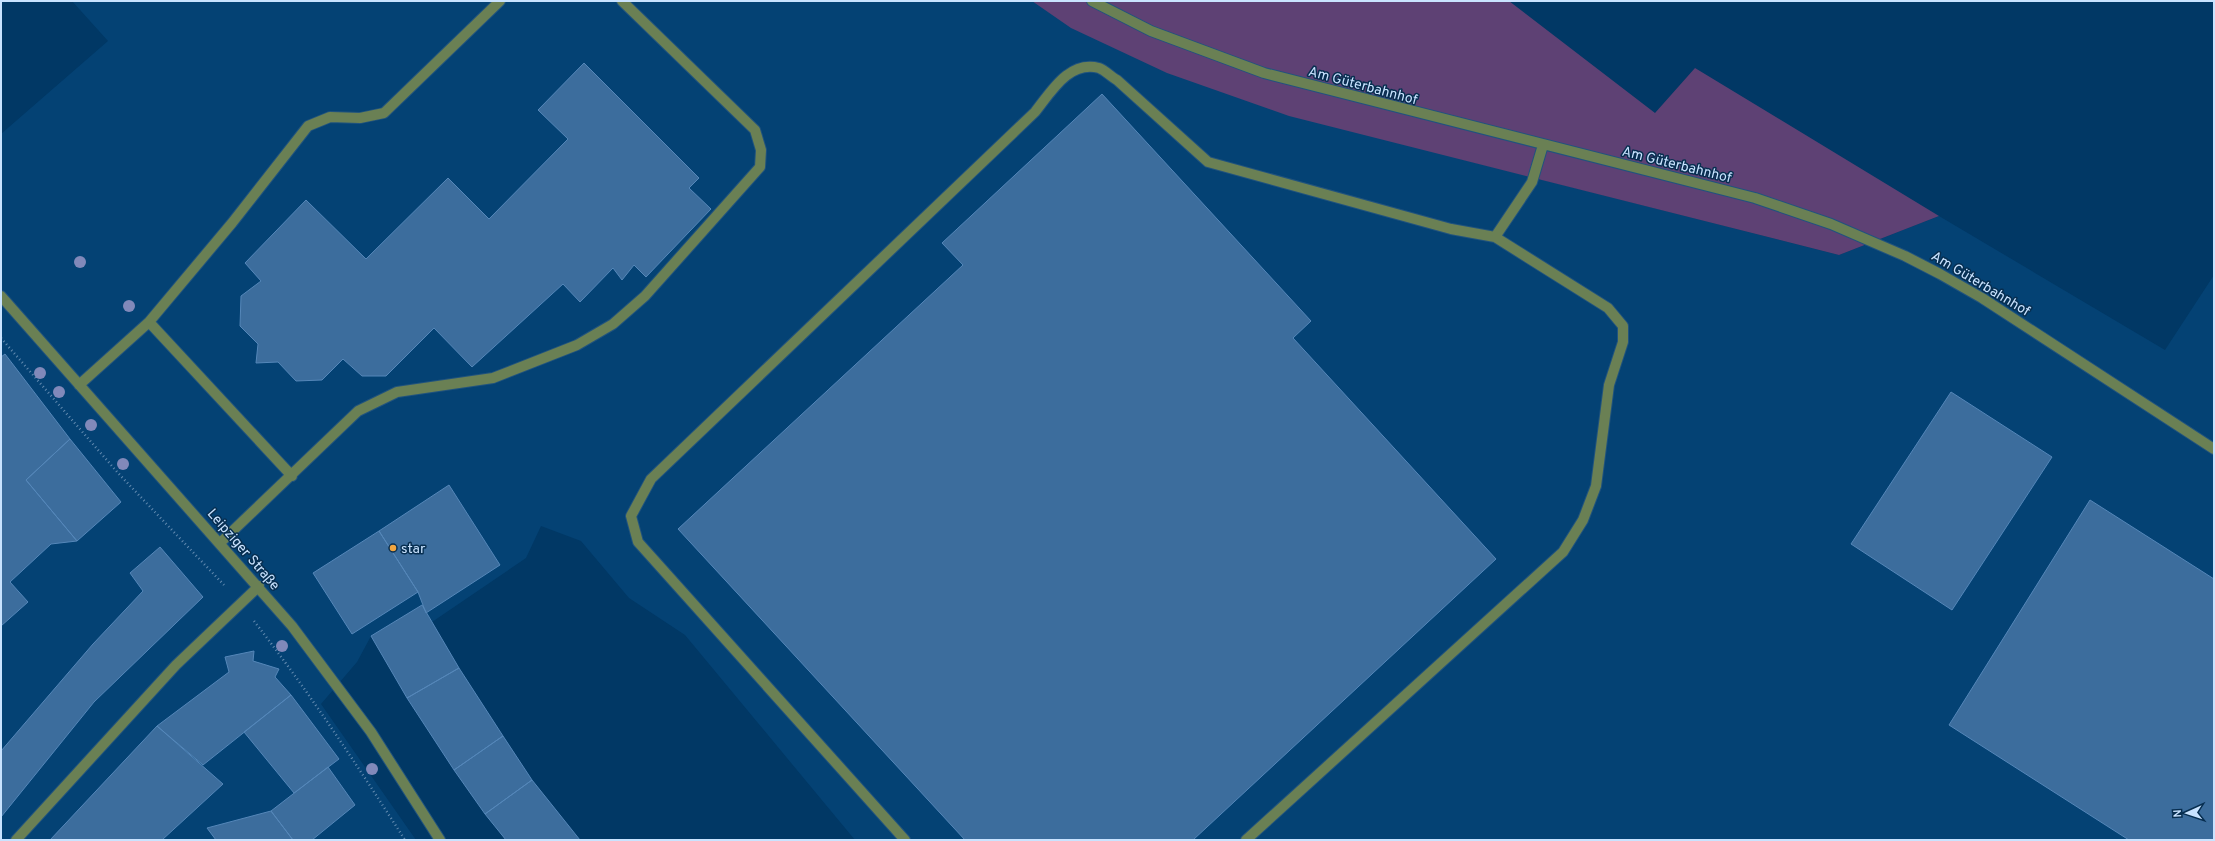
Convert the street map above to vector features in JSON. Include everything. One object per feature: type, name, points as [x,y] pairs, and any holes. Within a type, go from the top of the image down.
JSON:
[{"type":"street","points":[[79,385],[149,322],[232,223],[308,126],[330,117],[360,118],[384,113],[500,1]]},
{"type":"street","points":[[220,543],[358,412],[397,392],[493,378],[577,345],[613,324],[645,296],[760,167],[761,150],[755,130],[622,1]]},
{"type":"street","name":"Am Güterbahnhof","points":[[1092,1],[1151,31],[1264,73],[1755,198],[1824,221],[1905,256],[1982,298],[2214,449]]},
{"type":"street","points":[[905,840],[638,542],[631,516],[651,479],[1035,112],[1064,77],[1082,66],[1100,68],[1117,80],[1208,162],[1451,229],[1495,238],[1608,308],[1623,326],[1623,342],[1609,385],[1596,486],[1583,520],[1563,552],[1246,840]]},
{"type":"street","points":[[1495,238],[1532,182],[1543,145]]},
{"type":"street","name":"Leipziger Straße","points":[[1,296],[259,586],[292,626],[348,698],[440,840]]},
{"type":"street","points":[[149,322],[292,476]]},
{"type":"street","points":[[16,840],[176,665],[259,586]]},
{"type":"path","points":[[1,338],[29,373],[118,473],[240,603],[309,692],[352,755],[404,840]]},
{"type":"shaded area","points":[[72,1],[1032,1],[1457,158],[1839,255],[1939,216],[2165,350],[2214,275],[2214,840],[855,840],[685,635],[629,598],[581,541],[541,526],[526,558],[432,622],[422,605],[371,636],[357,662],[321,704],[416,840],[1,840],[1,134],[108,41]]},
{"type":"shaded area","points":[[1032,1],[1509,1],[1655,113],[1695,68],[1939,216],[1839,255],[1289,116],[1167,73],[1071,28]]},
{"type":"building","points":[[584,63],[699,178],[689,188],[711,209],[646,277],[634,265],[622,280],[613,268],[580,302],[563,284],[472,367],[434,328],[386,376],[362,376],[343,359],[322,380],[296,381],[278,362],[256,363],[258,344],[240,326],[241,296],[261,281],[245,263],[306,200],[366,259],[448,178],[489,219],[568,139],[538,110]]},
{"type":"building","points":[[1102,94],[1311,321],[1293,338],[1496,559],[1193,840],[965,840],[678,529],[963,265],[942,243]]},
{"type":"building","points":[[5,354],[70,439],[26,480],[77,541],[51,544],[10,582],[28,602],[1,626],[1,357]]},
{"type":"building","points":[[1951,392],[2052,457],[1952,610],[1851,544]]},
{"type":"building","points":[[70,439],[121,502],[77,541],[26,480]]},
{"type":"building","points":[[449,485],[500,565],[426,613],[418,592],[379,531]]},
{"type":"building","points":[[2090,500],[2214,579],[2214,840],[2129,840],[1949,725]]},
{"type":"building","points":[[379,531],[418,592],[352,634],[313,573]]},
{"type":"building","points":[[160,547],[203,597],[94,702],[1,817],[1,751],[93,644],[143,591],[130,573]]},
{"type":"building","points":[[422,605],[459,668],[407,698],[371,636]]},
{"type":"building","points":[[254,651],[253,661],[279,669],[275,677],[291,695],[203,765],[157,726],[229,672],[225,657]]},
{"type":"building","points":[[459,668],[503,736],[454,770],[407,698]]},
{"type":"building","points":[[291,695],[339,759],[294,793],[244,732]]},
{"type":"building","points":[[157,726],[223,784],[162,840],[50,840]]},
{"type":"building","points":[[503,736],[532,780],[485,814],[454,770]]},
{"type":"building","points":[[328,767],[355,805],[312,840],[293,840],[271,811]]},
{"type":"building","points":[[532,780],[580,840],[506,840],[485,814]]},
{"type":"building","points":[[271,811],[293,840],[216,840],[207,828]]},
{"type":"place","name":"star","points":[[393,548]]}]
